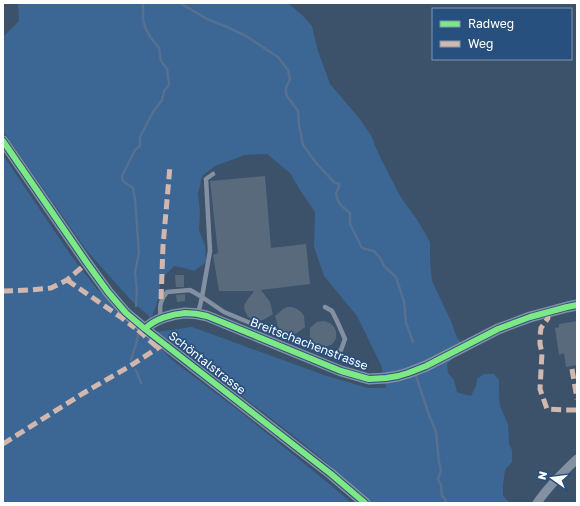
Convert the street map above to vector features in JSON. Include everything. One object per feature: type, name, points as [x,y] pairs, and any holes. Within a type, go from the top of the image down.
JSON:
[{"type":"street","name":"Schöntalstrasse","points":[[3,142],[87,263],[108,292],[126,313],[145,330],[331,474],[364,503]]},
{"type":"street","name":"Breitschachenstrasse","points":[[145,330],[152,323],[162,319],[184,313],[198,314],[207,316],[342,371],[369,379],[386,378],[408,373],[426,366],[498,329],[530,317],[577,305]]},
{"type":"street","points":[[537,503],[555,480],[577,459]]},
{"type":"lane","points":[[198,314],[210,251],[206,179],[213,174]]},
{"type":"lane","points":[[162,319],[161,299],[167,292],[190,290],[224,312],[319,351],[333,354],[341,350],[345,339],[332,311],[325,307]]},
{"type":"shaded area","points":[[18,3],[288,3],[303,16],[312,26],[318,51],[330,84],[359,118],[371,135],[378,153],[400,196],[418,221],[430,242],[432,281],[451,321],[457,338],[465,346],[447,364],[448,373],[454,380],[457,392],[471,396],[476,386],[477,379],[484,374],[494,374],[499,380],[500,406],[508,424],[509,444],[512,450],[512,462],[505,470],[503,485],[503,496],[510,503],[369,503],[327,463],[295,437],[168,339],[156,332],[192,327],[324,375],[368,388],[386,388],[381,365],[357,316],[324,276],[314,247],[315,212],[290,173],[267,154],[245,155],[215,166],[202,176],[198,194],[200,211],[199,230],[205,246],[206,262],[194,271],[174,266],[161,279],[157,303],[151,318],[130,299],[87,251],[3,131],[3,37],[19,21]]},
{"type":"shaded area","points":[[3,155],[72,257],[97,289],[133,321],[172,360],[238,410],[351,503],[3,503]]},
{"type":"building","points":[[265,176],[271,248],[306,244],[310,284],[261,290],[270,302],[273,314],[263,320],[256,321],[248,317],[244,306],[254,291],[219,291],[213,255],[218,253],[210,181]]},
{"type":"building","points":[[175,275],[184,275],[184,287],[176,287]]},
{"type":"building","points":[[185,294],[185,301],[177,302],[176,295]]},
{"type":"building","points":[[287,307],[297,309],[304,316],[305,327],[297,333],[287,334],[282,332],[278,327],[275,316]]},
{"type":"building","points":[[324,321],[330,323],[334,327],[336,331],[336,338],[331,345],[324,347],[316,345],[312,341],[310,337],[310,328],[317,322]]},
{"type":"building","points":[[577,321],[577,365],[566,367],[564,353],[559,355],[555,328],[559,327],[559,324]]},
{"type":"waterway","points":[[136,306],[137,290],[135,272],[139,253],[135,199],[133,188],[123,181],[122,176],[135,150],[140,146],[140,137],[153,112],[162,100],[164,91],[169,85],[167,69],[161,61],[159,48],[151,38],[143,20],[143,3]]},
{"type":"waterway","points":[[180,3],[207,19],[246,36],[278,57],[288,70],[290,79],[286,88],[286,93],[298,111],[303,145],[317,164],[335,183],[339,184],[336,194],[338,201],[350,213],[350,224],[362,248],[374,251],[384,266],[396,277],[404,302],[406,323],[413,342]]},
{"type":"waterway","points":[[131,360],[138,333]]},
{"type":"waterway","points":[[136,370],[141,383]]},
{"type":"waterway","points":[[416,376],[436,432],[441,470],[438,479],[441,485],[442,496],[446,500],[445,503]]},
{"type":"marked path","points":[[161,299],[163,246],[170,166]]},
{"type":"marked path","points":[[3,291],[51,288],[67,280],[87,263]]},
{"type":"marked path","points":[[67,280],[135,328]]},
{"type":"marked path","points":[[547,312],[548,318],[541,328],[540,336],[542,353],[540,389],[547,409],[577,410]]},
{"type":"marked path","points":[[138,330],[158,348]]},
{"type":"marked path","points":[[3,444],[82,394],[130,366],[161,346],[163,343]]},
{"type":"marked path","points":[[572,369],[577,399]]},
{"type":"cycle path","points":[[3,141],[87,263],[108,292],[126,313],[331,474],[365,503]]},
{"type":"cycle path","points":[[145,329],[153,322],[169,316],[194,313],[207,316],[341,371],[369,379],[386,378],[408,373],[426,366],[498,329],[530,317],[577,305]]}]
